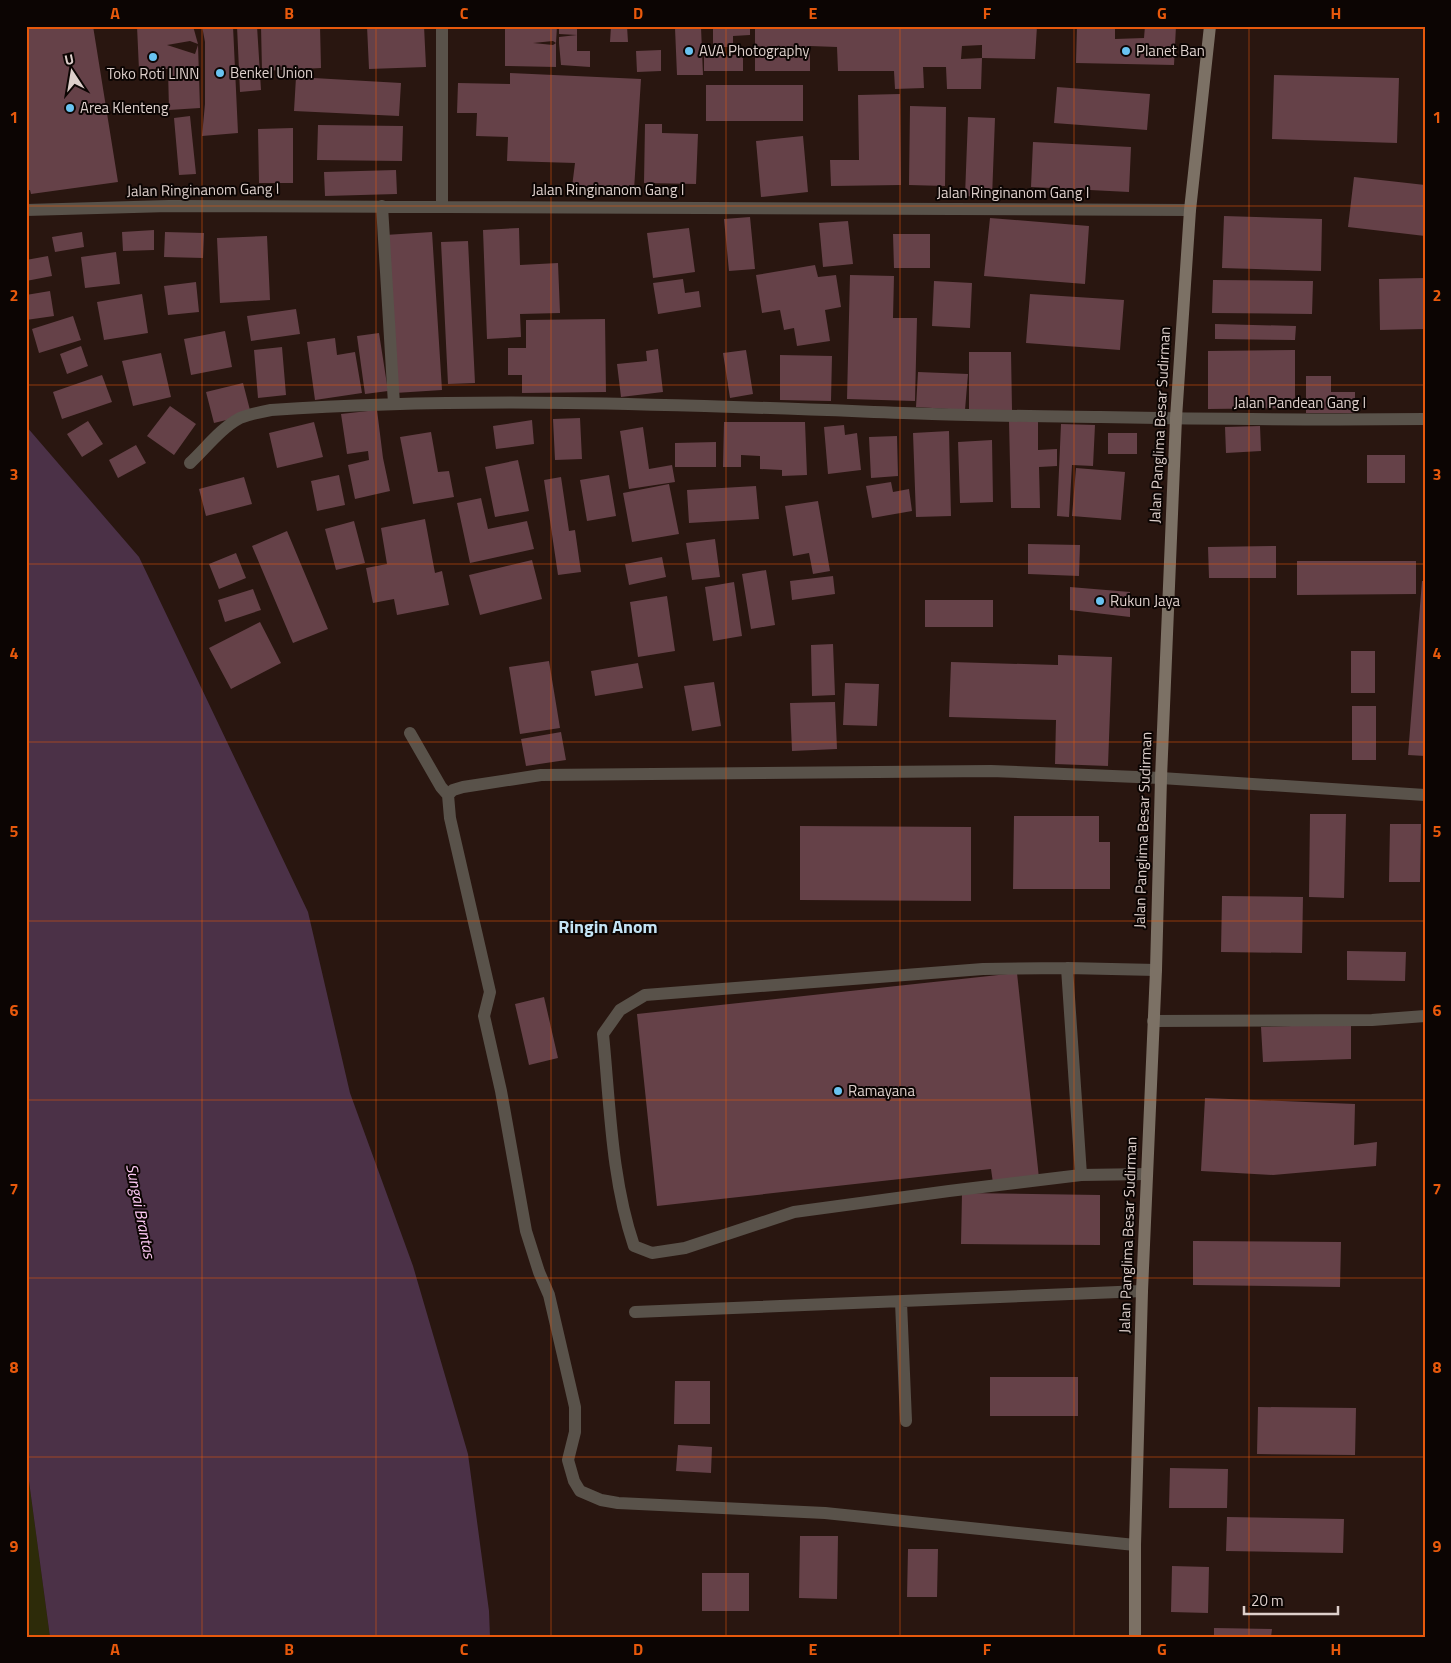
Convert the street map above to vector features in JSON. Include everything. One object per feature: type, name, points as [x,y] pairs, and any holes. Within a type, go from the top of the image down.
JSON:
[{"type":"main road","name":"Jalan Panglima Besar Sudirman","points":[[1135,1637],[1142,1291],[1176,418],[1190,210],[1210,26]]},
{"type":"street","points":[[442,26],[442,206]]},
{"type":"street","name":"Jalan Ringinanom Gang I","points":[[26,210],[169,206],[442,206],[1190,210]]},
{"type":"street","points":[[382,206],[394,404]]},
{"type":"street","name":"Jalan Pandean Gang I","points":[[190,463],[228,427],[250,414],[271,410],[394,404],[474,402],[684,405],[934,414],[1176,418],[1425,419]]},
{"type":"street","points":[[410,733],[441,787],[448,795],[450,818],[490,992],[484,1016],[526,1232],[539,1272],[549,1295],[575,1407],[575,1432],[568,1460],[574,1481],[580,1492],[618,1503],[825,1513],[1136,1545]]},
{"type":"street","points":[[448,795],[453,790],[463,787],[541,775],[991,771],[1161,778],[1425,795]]},
{"type":"street","points":[[1067,968],[1081,1175]]},
{"type":"street","points":[[1147,1174],[1081,1175],[794,1212],[685,1248],[652,1253],[634,1246],[624,1218],[616,1168],[603,1034],[620,1010],[645,995],[983,969],[1156,970]]},
{"type":"street","points":[[1153,1021],[1372,1020],[1425,1016]]},
{"type":"street","points":[[635,1312],[1142,1291]]},
{"type":"street","points":[[901,1302],[906,1421]]},
{"type":"shaded area","points":[[26,1459],[50,1637],[26,1637]]},
{"type":"water","name":"Sungai Brantas","points":[[26,426],[139,557],[308,912],[350,1093],[413,1266],[468,1454],[489,1611],[490,1637],[50,1637],[26,1459]]},
{"type":"building","name":"Area Klenteng","points":[[26,26],[93,26],[118,182],[31,194],[30,190],[26,190]]},
{"type":"building","points":[[137,26],[193,26],[198,44],[190,41],[167,45],[195,54],[198,45],[200,108],[169,110],[168,69],[139,70]]},
{"type":"building","name":"Benkel Union","points":[[202,26],[233,26],[238,133],[202,136],[205,104],[205,42]]},
{"type":"building","points":[[237,26],[257,26],[261,90],[240,92]]},
{"type":"building","points":[[261,26],[320,26],[321,68],[262,71]]},
{"type":"building","points":[[367,26],[424,26],[426,67],[369,69]]},
{"type":"building","points":[[505,26],[557,26],[556,67],[505,66]],"holes":[[[553,41],[556,43],[553,45],[533,43]]]},
{"type":"building","points":[[559,26],[577,26],[577,35],[559,34]]},
{"type":"building","points":[[611,26],[627,26],[628,42],[610,42]]},
{"type":"building","points":[[713,26],[750,26],[750,35],[733,36],[733,47],[713,47]]},
{"type":"building","points":[[755,26],[1037,26],[1035,59],[982,58],[981,89],[947,89],[946,67],[923,67],[924,88],[895,89],[894,71],[838,71],[837,47],[810,46],[810,71],[755,71]],"holes":[[[982,45],[982,58],[961,59],[962,46]]]},
{"type":"building","name":"Planet Ban","points":[[1077,26],[1115,26],[1115,39],[1144,38],[1145,26],[1176,26],[1174,65],[1076,63]]},
{"type":"building","name":"AVA Photography","points":[[701,27],[703,75],[677,75],[675,28]]},
{"type":"building","points":[[577,35],[577,51],[590,51],[590,67],[561,65],[559,37]]},
{"type":"building","points":[[661,50],[661,71],[637,72],[636,51]]},
{"type":"building","points":[[704,55],[743,55],[743,71],[704,71]]},
{"type":"building","points":[[510,73],[641,79],[634,190],[572,187],[575,163],[507,161],[508,137],[476,136],[477,113],[457,113],[458,83],[510,84]]},
{"type":"building","points":[[1274,75],[1399,78],[1397,143],[1272,139]]},
{"type":"building","points":[[296,77],[401,83],[399,116],[294,111]]},
{"type":"building","points":[[706,85],[803,85],[803,121],[706,121]]},
{"type":"building","points":[[1057,87],[1150,94],[1147,130],[1054,123]]},
{"type":"building","points":[[900,94],[901,185],[831,186],[830,160],[859,160],[858,95]]},
{"type":"building","points":[[910,106],[946,107],[945,186],[909,185]]},
{"type":"building","points":[[190,116],[196,174],[179,175],[174,118]]},
{"type":"building","points":[[968,117],[995,118],[992,198],[965,196]]},
{"type":"building","points":[[645,124],[662,124],[662,133],[698,134],[696,184],[644,183]]},
{"type":"building","points":[[318,125],[403,126],[402,161],[317,160]]},
{"type":"building","points":[[293,128],[293,183],[259,183],[258,129]]},
{"type":"building","points":[[803,136],[808,192],[761,197],[756,141]]},
{"type":"building","points":[[1033,142],[1131,147],[1129,192],[1031,187]]},
{"type":"building","points":[[396,170],[397,194],[325,196],[324,172]]},
{"type":"building","points":[[1354,177],[1425,185],[1425,236],[1348,227]]},
{"type":"building","points":[[1224,216],[1322,219],[1321,271],[1222,268]]},
{"type":"building","points":[[750,217],[755,269],[729,271],[724,219]]},
{"type":"building","points":[[990,218],[1089,226],[1085,284],[984,276]]},
{"type":"building","points":[[848,221],[853,264],[823,267],[819,223]]},
{"type":"building","points":[[519,228],[520,265],[558,263],[560,313],[520,314],[521,337],[487,339],[483,230]]},
{"type":"building","points":[[689,228],[695,272],[653,278],[647,233]]},
{"type":"building","points":[[154,230],[154,250],[123,251],[122,232]]},
{"type":"building","points":[[82,232],[84,247],[55,252],[52,237]]},
{"type":"building","points":[[165,232],[204,233],[203,258],[164,257]]},
{"type":"building","points":[[432,232],[442,390],[395,393],[385,235]]},
{"type":"building","points":[[893,234],[930,234],[930,268],[894,268]]},
{"type":"building","points":[[267,236],[270,300],[220,303],[217,238]]},
{"type":"building","points":[[468,241],[475,383],[448,384],[441,242]]},
{"type":"building","points":[[116,252],[120,284],[85,288],[81,257]]},
{"type":"building","points":[[48,256],[52,276],[26,281],[26,260]]},
{"type":"building","points":[[815,265],[818,277],[836,275],[841,307],[825,310],[830,341],[797,346],[794,328],[784,330],[780,310],[762,313],[756,275]]},
{"type":"building","points":[[850,275],[894,276],[893,318],[917,318],[915,401],[847,399]]},
{"type":"building","points":[[1425,278],[1425,329],[1380,330],[1379,279]]},
{"type":"building","points":[[683,279],[685,293],[699,291],[701,307],[658,314],[653,283]]},
{"type":"building","points":[[1213,280],[1313,281],[1312,314],[1212,313]]},
{"type":"building","points":[[934,281],[972,283],[970,328],[932,326]]},
{"type":"building","points":[[196,282],[199,312],[168,315],[164,286]]},
{"type":"building","points":[[50,291],[54,316],[26,320],[26,295]]},
{"type":"building","points":[[142,294],[148,333],[104,340],[97,302]]},
{"type":"building","points":[[1030,294],[1124,300],[1120,350],[1026,343]]},
{"type":"building","points":[[296,309],[300,334],[251,341],[247,316]]},
{"type":"building","points":[[73,316],[81,340],[39,353],[32,329]]},
{"type":"building","points":[[605,319],[606,392],[522,393],[522,375],[508,375],[508,348],[526,348],[526,320]]},
{"type":"building","points":[[1215,324],[1296,326],[1295,340],[1215,339]]},
{"type":"building","points":[[225,331],[232,367],[191,375],[184,339]]},
{"type":"building","points":[[379,333],[388,391],[365,394],[357,336]]},
{"type":"building","points":[[335,338],[337,355],[355,352],[362,393],[315,400],[307,342]]},
{"type":"building","points":[[81,346],[88,366],[67,374],[60,354]]},
{"type":"building","points":[[282,347],[286,395],[258,398],[254,350]]},
{"type":"building","points":[[658,349],[663,392],[621,397],[617,364],[647,361],[646,351]]},
{"type":"building","points":[[746,350],[753,394],[730,398],[723,353]]},
{"type":"building","points":[[1295,350],[1295,408],[1208,409],[1208,351]]},
{"type":"building","points":[[969,352],[1011,352],[1012,410],[969,410]]},
{"type":"building","points":[[161,353],[171,397],[133,406],[122,361]]},
{"type":"building","points":[[780,355],[832,356],[831,401],[780,400]]},
{"type":"building","points":[[918,372],[968,374],[965,410],[916,407]]},
{"type":"building","points":[[102,375],[112,402],[62,419],[53,392]]},
{"type":"building","points":[[1306,376],[1331,376],[1331,392],[1355,392],[1355,413],[1306,413]]},
{"type":"building","points":[[243,383],[251,414],[214,423],[206,392]]},
{"type":"building","points":[[170,406],[196,424],[174,455],[147,436]]},
{"type":"building","points":[[377,410],[383,458],[390,491],[355,499],[348,465],[369,460],[368,451],[347,454],[341,414]]},
{"type":"building","points":[[580,418],[582,459],[555,460],[553,419]]},
{"type":"building","points":[[532,420],[534,444],[496,449],[493,426]]},
{"type":"building","points":[[1038,420],[1038,450],[1057,449],[1057,466],[1039,467],[1040,508],[1011,508],[1009,421]]},
{"type":"building","points":[[88,421],[103,444],[82,457],[67,434]]},
{"type":"building","points":[[314,422],[323,457],[277,468],[269,433]]},
{"type":"building","points":[[724,422],[805,422],[807,475],[782,476],[782,470],[760,469],[760,456],[741,455],[741,467],[723,467]]},
{"type":"building","points":[[1061,424],[1095,425],[1093,466],[1072,465],[1069,517],[1057,516]]},
{"type":"building","points":[[844,425],[845,435],[857,433],[861,470],[828,474],[824,427]]},
{"type":"building","points":[[1260,426],[1261,451],[1226,453],[1225,427]]},
{"type":"building","points":[[643,427],[649,469],[672,465],[675,482],[629,489],[620,431]]},
{"type":"building","points":[[949,431],[951,516],[916,517],[913,433]]},
{"type":"building","points":[[431,432],[438,472],[449,471],[454,497],[413,504],[400,437]]},
{"type":"building","points":[[1108,433],[1137,433],[1137,454],[1108,454]]},
{"type":"building","points":[[897,436],[898,476],[871,478],[869,437]]},
{"type":"building","points":[[992,440],[993,502],[960,503],[958,442]]},
{"type":"building","points":[[716,442],[716,467],[675,467],[675,443]]},
{"type":"building","points":[[136,445],[146,463],[118,478],[109,460]]},
{"type":"building","points":[[1367,455],[1405,455],[1405,483],[1367,483]]},
{"type":"building","points":[[518,460],[529,511],[495,517],[485,467]]},
{"type":"building","points":[[1076,468],[1125,472],[1121,520],[1072,516]]},
{"type":"building","points":[[339,475],[345,505],[317,511],[311,481]]},
{"type":"building","points":[[609,475],[616,516],[587,521],[580,480]]},
{"type":"building","points":[[244,477],[252,504],[206,516],[199,489]]},
{"type":"building","points":[[561,477],[569,531],[575,530],[581,572],[558,575],[544,480]]},
{"type":"building","points":[[891,482],[893,492],[909,489],[912,511],[872,518],[866,486]]},
{"type":"building","points":[[669,484],[679,534],[632,542],[623,493]]},
{"type":"building","points":[[756,486],[759,519],[689,523],[687,490]]},
{"type":"building","points":[[481,498],[488,529],[527,521],[534,549],[470,563],[457,503]]},
{"type":"building","points":[[818,501],[830,571],[813,574],[809,553],[793,556],[785,506]]},
{"type":"building","points":[[425,519],[435,573],[442,571],[449,605],[397,615],[394,599],[373,603],[366,568],[387,564],[381,528]]},
{"type":"building","points":[[354,521],[365,563],[336,570],[325,529]]},
{"type":"building","points":[[287,531],[328,629],[293,643],[252,546]]},
{"type":"building","points":[[715,539],[720,577],[692,580],[686,543]]},
{"type":"building","points":[[1028,544],[1080,545],[1079,576],[1028,574]]},
{"type":"building","points":[[1276,546],[1276,578],[1209,578],[1208,547]]},
{"type":"building","points":[[236,553],[246,578],[219,589],[209,564]]},
{"type":"building","points":[[662,557],[666,577],[629,585],[625,564]]},
{"type":"building","points":[[532,560],[542,599],[480,615],[469,575]]},
{"type":"building","points":[[1297,561],[1416,561],[1416,594],[1297,595]]},
{"type":"building","points":[[766,570],[775,625],[751,629],[742,574]]},
{"type":"building","points":[[833,576],[835,594],[792,600],[790,581]]},
{"type":"building","points":[[1422,581],[1425,581],[1425,756],[1408,755]]},
{"type":"building","points":[[734,582],[742,636],[713,641],[705,587]]},
{"type":"building","name":"Rukun Jaya","points":[[1070,587],[1130,592],[1130,617],[1070,610]]},
{"type":"building","points":[[253,589],[261,610],[225,622],[218,600]]},
{"type":"building","points":[[667,596],[675,651],[638,657],[630,602]]},
{"type":"building","points":[[925,600],[993,600],[993,627],[925,627]]},
{"type":"building","points":[[260,622],[281,663],[231,689],[209,648]]},
{"type":"building","points":[[833,644],[835,695],[812,696],[811,645]]},
{"type":"building","points":[[1351,651],[1375,651],[1375,693],[1351,693]]},
{"type":"building","points":[[1058,655],[1112,657],[1108,766],[1055,764],[1056,720],[949,717],[951,662],[1058,665]]},
{"type":"building","points":[[549,661],[560,728],[520,734],[509,667]]},
{"type":"building","points":[[638,663],[643,688],[595,696],[591,671]]},
{"type":"building","points":[[714,682],[721,726],[692,731],[684,686]]},
{"type":"building","points":[[845,683],[879,684],[877,726],[843,725]]},
{"type":"building","points":[[835,702],[837,749],[792,751],[790,703]]},
{"type":"building","points":[[1352,706],[1376,706],[1376,760],[1352,760]]},
{"type":"building","points":[[561,732],[566,760],[526,766],[521,739]]},
{"type":"building","points":[[1310,814],[1346,814],[1344,898],[1309,897]]},
{"type":"building","points":[[1014,816],[1099,816],[1099,842],[1110,842],[1110,889],[1013,889]]},
{"type":"building","points":[[1390,824],[1421,824],[1420,882],[1389,882]]},
{"type":"building","points":[[800,826],[971,827],[971,901],[800,900]]},
{"type":"building","points":[[1222,896],[1303,897],[1302,953],[1221,952]]},
{"type":"building","points":[[1347,951],[1406,952],[1405,981],[1347,980]]},
{"type":"building","name":"Ramayana","points":[[1017,973],[1039,1178],[993,1183],[991,1169],[657,1206],[637,1014]]},
{"type":"building","points":[[544,997],[558,1058],[529,1065],[515,1004]]},
{"type":"building","points":[[1351,1024],[1351,1059],[1263,1062],[1261,1027]]},
{"type":"building","points":[[1205,1098],[1355,1104],[1354,1145],[1377,1142],[1376,1166],[1273,1175],[1201,1171]]},
{"type":"building","points":[[962,1193],[1100,1195],[1100,1245],[961,1244]]},
{"type":"building","points":[[1193,1241],[1341,1242],[1340,1287],[1193,1285]]},
{"type":"building","points":[[990,1377],[1078,1377],[1078,1416],[990,1416]]},
{"type":"building","points":[[675,1381],[710,1381],[710,1424],[674,1424]]},
{"type":"building","points":[[1258,1407],[1356,1408],[1355,1455],[1257,1454]]},
{"type":"building","points":[[678,1445],[712,1447],[711,1473],[676,1471]]},
{"type":"building","points":[[1170,1468],[1228,1469],[1227,1508],[1169,1508]]},
{"type":"building","points":[[1227,1517],[1344,1519],[1343,1553],[1226,1551]]},
{"type":"building","points":[[800,1536],[838,1536],[837,1599],[799,1598]]},
{"type":"building","points":[[908,1549],[938,1549],[937,1597],[907,1597]]},
{"type":"building","points":[[1172,1566],[1209,1567],[1208,1613],[1171,1612]]},
{"type":"building","points":[[702,1573],[749,1573],[749,1611],[702,1611]]},
{"type":"building","points":[[1214,1628],[1272,1629],[1271,1637],[1214,1637]]},
{"type":"place","name":"AVA Photography","points":[[689,51]]},
{"type":"place","name":"Planet Ban","points":[[1126,51]]},
{"type":"place","name":"Toko Roti LINN","points":[[153,57]]},
{"type":"place","name":"Benkel Union","points":[[220,73]]},
{"type":"place","name":"Area Klenteng","points":[[70,108]]},
{"type":"place","name":"Rukun Jaya","points":[[1100,601]]},
{"type":"place","name":"Ramayana","points":[[838,1091]]},
{"type":"district","name":"Ringin Anom","points":[[608,927]]}]
